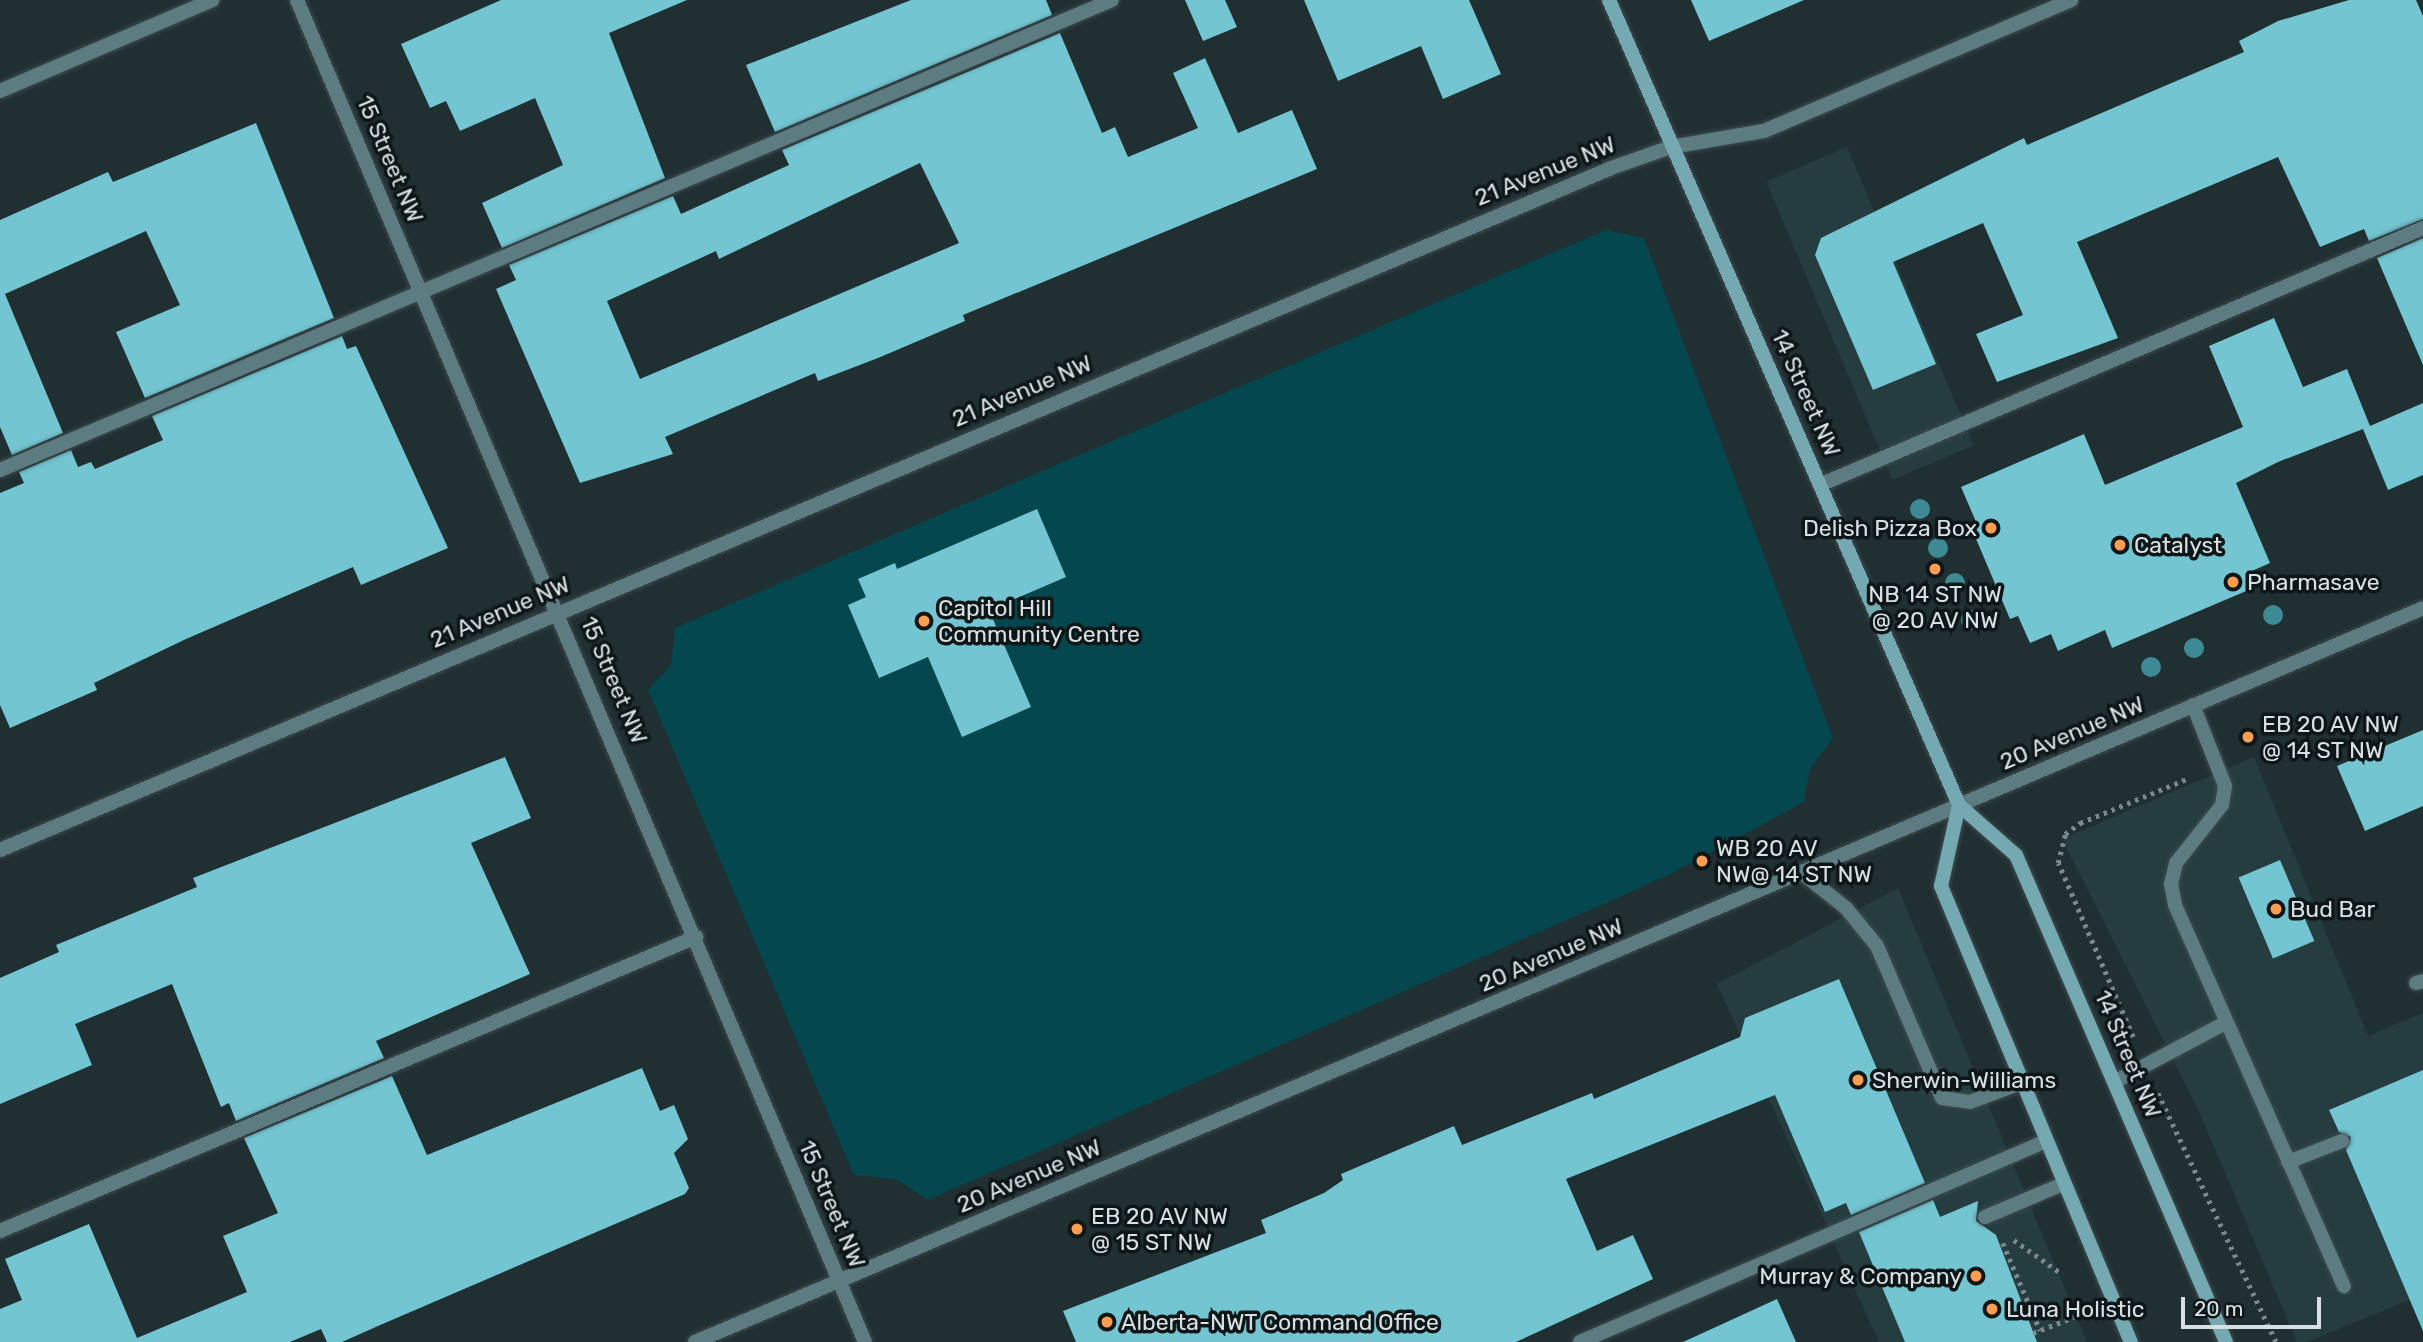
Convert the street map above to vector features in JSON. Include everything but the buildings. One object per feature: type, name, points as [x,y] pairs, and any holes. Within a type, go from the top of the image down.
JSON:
[{"type":"main road","name":"14 Street NW","points":[[1609,0],[1671,147],[1822,484],[1959,805],[2016,855],[2116,1081],[2226,1342]]},
{"type":"main road","points":[[1959,805],[1941,886],[2131,1342]]},
{"type":"street","points":[[0,91],[212,0]]},
{"type":"street","name":"15 Street NW","points":[[298,0],[561,611],[865,1342]]},
{"type":"street","points":[[0,470],[1112,0]]},
{"type":"street","name":"21 Avenue NW","points":[[0,850],[561,611],[1671,147],[1764,131],[2071,0]]},
{"type":"street","points":[[1822,484],[2423,228]]},
{"type":"street","name":"20 Avenue NW","points":[[695,1342],[2423,608]]},
{"type":"street","points":[[2193,705],[2225,786],[2222,805],[2176,863],[2171,884],[2225,1023],[2344,1286]]},
{"type":"street","points":[[1802,873],[1846,908],[1877,946],[1942,1098],[1970,1102],[2021,1083]]},
{"type":"street","points":[[0,1231],[696,937]]},
{"type":"street","points":[[2116,1081],[2225,1023]]},
{"type":"street","points":[[1580,1342],[2046,1141]]},
{"type":"street","points":[[2288,1163],[2342,1141]]},
{"type":"street","points":[[1985,1217],[2063,1184]]},
{"type":"path","points":[[2040,1330],[2000,1235],[2062,1274]]},
{"type":"path","points":[[2033,1333],[2079,1315]]},
{"type":"shaded area","points":[[1847,147],[1974,445],[1893,480],[1766,181]]},
{"type":"shaded area","points":[[1606,230],[1644,238],[1833,738],[1810,769],[1804,802],[1667,876],[928,1200],[896,1179],[854,1175],[648,690],[671,665],[675,628]]},
{"type":"shaded area","points":[[2254,757],[2368,1036],[2423,1013],[2423,1294],[2307,1342],[2297,1342],[2197,1107],[2062,839]]},
{"type":"shaded area","points":[[1898,888],[2087,1342],[1879,1342],[1717,984]]},
{"type":"place","name":"Delish Pizza Box","points":[[1991,528]]},
{"type":"place","name":"Catalyst","points":[[2120,545]]},
{"type":"place","name":"NB 14 ST NW @ 20 AV NW","points":[[1935,569]]},
{"type":"place","name":"Pharmasave","points":[[2233,582]]},
{"type":"place","name":"Capitol Hill Community Centre","points":[[924,621]]},
{"type":"place","name":"EB 20 AV NW @ 14 ST NW","points":[[2248,737]]},
{"type":"place","name":"WB 20 AV NW@ 14 ST NW","points":[[1702,861]]},
{"type":"place","name":"Bud Bar","points":[[2276,909]]},
{"type":"place","name":"Sherwin-Williams","points":[[1858,1080]]},
{"type":"place","name":"EB 20 AV NW @ 15 ST NW","points":[[1077,1229]]},
{"type":"place","name":"Murray & Company","points":[[1976,1276]]},
{"type":"place","name":"Luna Holistic","points":[[1992,1309]]},
{"type":"place","name":"Alberta-NWT Command Office","points":[[1107,1322]]}]
